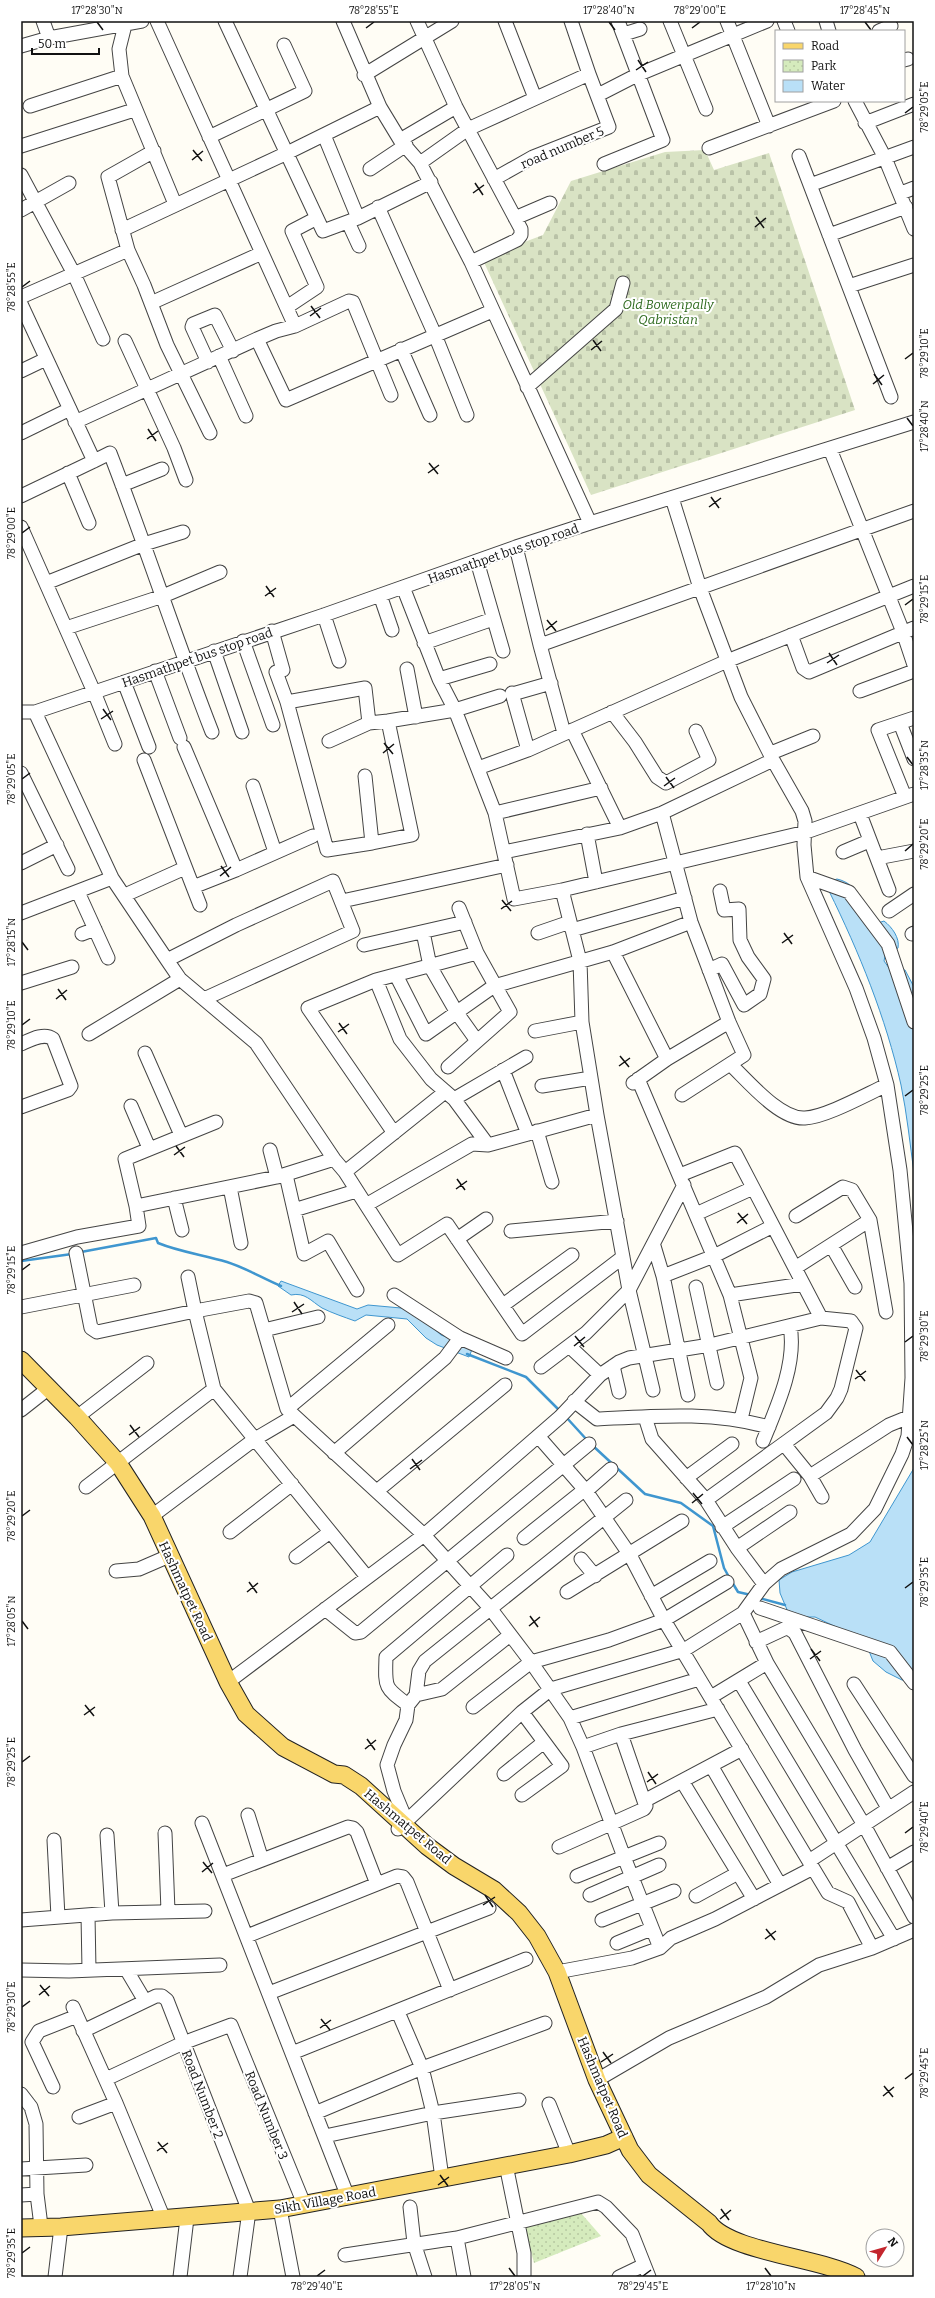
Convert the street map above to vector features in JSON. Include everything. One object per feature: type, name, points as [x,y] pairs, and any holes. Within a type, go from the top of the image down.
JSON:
[{"type":"main road","name":"Hashmatpet Road","points":[[21,1360],[77,1417],[118,1463],[152,1516],[228,1682],[246,1714],[283,1747],[334,1774],[340,1781],[371,1804],[402,1824],[423,1852],[504,1907],[534,1938],[557,1972],[619,2139]]},
{"type":"main road","points":[[534,1938],[550,1974],[588,2086],[644,2182],[706,2231],[714,2231],[745,2244],[856,2277]]},
{"type":"main road","name":"Sikh Village Road","points":[[21,2228],[40,2226],[61,2227],[187,2218],[280,2209],[569,2154],[619,2139]]},
{"type":"street","points":[[43,21],[49,38]]},
{"type":"street","points":[[21,46],[49,38],[126,22],[142,21]]},
{"type":"street","points":[[157,21],[228,181],[295,326]]},
{"type":"street","points":[[225,21],[265,110],[287,153],[323,231],[353,220],[431,182]]},
{"type":"street","points":[[417,21],[426,38],[456,108],[515,218],[521,233],[517,240],[471,262]]},
{"type":"street","points":[[364,75],[452,21]]},
{"type":"street","points":[[505,21],[535,98]]},
{"type":"street","points":[[604,164],[663,140],[637,75],[624,34],[618,21]]},
{"type":"street","points":[[670,21],[706,109]]},
{"type":"street","points":[[727,21],[769,126]]},
{"type":"street","points":[[573,22],[589,74],[598,95],[637,75],[732,34],[767,21]]},
{"type":"street","points":[[126,22],[118,49],[122,76],[134,110],[154,151],[175,204]]},
{"type":"street","name":"Hasmathpet bus stop road","points":[[21,712],[35,712],[272,631],[324,615],[516,547],[590,523],[492,311],[471,262],[420,163],[403,142],[380,107],[364,75],[345,22]]},
{"type":"street","points":[[624,34],[640,28]]},
{"type":"street","points":[[209,137],[305,91],[284,45]]},
{"type":"street","points":[[420,163],[468,130],[589,74]]},
{"type":"street","points":[[30,106],[122,76]]},
{"type":"street","name":"road number 5","points":[[494,179],[533,156],[610,127],[598,95]]},
{"type":"street","points":[[709,148],[769,126],[818,104],[829,102]]},
{"type":"street","points":[[855,102],[865,123],[885,158],[906,206],[914,229]]},
{"type":"street","points":[[865,123],[914,104]]},
{"type":"street","points":[[122,230],[287,153],[380,107]]},
{"type":"street","points":[[370,169],[403,142],[456,108]]},
{"type":"street","points":[[21,146],[134,110]]},
{"type":"street","points":[[324,135],[353,220],[359,246]]},
{"type":"street","points":[[810,185],[914,147]]},
{"type":"street","points":[[154,151],[108,177],[128,250],[167,345],[210,433]]},
{"type":"street","points":[[799,156],[891,397]]},
{"type":"street","points":[[21,175],[74,274],[103,339]]},
{"type":"street","points":[[21,210],[69,183]]},
{"type":"street","points":[[900,193],[914,188]]},
{"type":"street","points":[[515,218],[550,202]]},
{"type":"street","points":[[829,235],[906,206]]},
{"type":"street","points":[[378,207],[435,335],[467,415]]},
{"type":"street","points":[[286,307],[317,287],[292,231],[318,218]]},
{"type":"street","points":[[21,297],[128,250]]},
{"type":"street","points":[[151,303],[262,253]]},
{"type":"street","points":[[849,286],[914,265]]},
{"type":"street","points":[[527,387],[616,309],[623,283]]},
{"type":"street","points":[[75,422],[147,390],[220,354],[276,331],[295,326],[349,301],[353,302],[391,395]]},
{"type":"street","points":[[21,304],[94,461]]},
{"type":"street","points":[[257,339],[286,400],[401,349],[492,311]]},
{"type":"street","points":[[125,341],[174,448],[186,480]]},
{"type":"street","points":[[401,349],[430,415]]},
{"type":"street","points":[[220,354],[246,416]]},
{"type":"street","points":[[21,371],[46,359]]},
{"type":"street","points":[[21,433],[70,410]]},
{"type":"street","points":[[590,523],[914,422]]},
{"type":"street","points":[[830,449],[888,596],[908,630],[914,665]]},
{"type":"street","points":[[21,496],[110,454],[163,596],[184,661],[212,732]]},
{"type":"street","points":[[122,485],[162,469]]},
{"type":"street","points":[[68,473],[89,523]]},
{"type":"street","points":[[626,1500],[604,1516],[420,1666],[406,1720],[394,1745],[387,1765],[402,1824],[522,1712],[550,1689],[684,1650],[751,1608],[761,1587],[781,1569],[851,1534],[875,1509],[902,1454],[908,1436],[911,1416],[911,1283],[900,1170],[887,1085],[874,1038],[856,988],[807,877],[804,845],[806,832],[802,811],[741,697],[700,588],[672,498]]},
{"type":"street","points":[[540,645],[862,531],[914,511]]},
{"type":"street","points":[[21,527],[94,692],[115,744]]},
{"type":"street","points":[[46,583],[144,544],[183,532]]},
{"type":"street","points":[[516,547],[540,645],[568,732],[601,788],[620,828]]},
{"type":"street","points":[[477,562],[503,651]]},
{"type":"street","points":[[66,628],[163,596],[220,572]]},
{"type":"street","points":[[404,586],[424,643],[439,679],[455,710],[495,813],[514,899],[562,890],[806,832],[910,796],[878,730],[914,718]]},
{"type":"street","points":[[478,768],[528,750],[727,661],[914,586]]},
{"type":"street","points":[[380,595],[392,630]]},
{"type":"street","points":[[324,615],[339,661]]},
{"type":"street","points":[[424,643],[493,619]]},
{"type":"street","points":[[791,635],[803,668],[809,672],[908,630]]},
{"type":"street","points":[[272,631],[283,670],[276,672],[287,702],[327,850],[412,835],[388,721]]},
{"type":"street","points":[[243,641],[273,725]]},
{"type":"street","points":[[214,651],[242,732]]},
{"type":"street","points":[[439,679],[490,664]]},
{"type":"street","points":[[407,669],[416,717]]},
{"type":"street","points":[[860,691],[914,670]]},
{"type":"street","points":[[155,671],[182,742],[236,870]]},
{"type":"street","points":[[124,682],[149,747]]},
{"type":"street","points":[[329,741],[369,723],[455,710],[551,683]]},
{"type":"street","points":[[287,702],[365,688],[369,723]]},
{"type":"street","points":[[509,694],[528,750]]},
{"type":"street","points":[[35,712],[112,878],[180,979],[256,1043],[334,1160],[345,1172],[398,1255],[447,1224],[522,1334],[622,1257]]},
{"type":"street","points":[[612,712],[635,742],[657,777],[666,783],[709,760],[696,731]]},
{"type":"street","points":[[900,723],[914,759]]},
{"type":"street","points":[[342,901],[505,858],[587,834],[620,828],[662,813],[813,736]]},
{"type":"street","points":[[144,760],[200,906]]},
{"type":"street","points":[[21,772],[68,868]]},
{"type":"street","points":[[365,776],[372,843]]},
{"type":"street","points":[[253,786],[275,852]]},
{"type":"street","points":[[495,813],[601,788]]},
{"type":"street","points":[[662,813],[674,863],[691,922],[729,1022],[744,1055],[682,1095]]},
{"type":"street","points":[[860,814],[889,890]]},
{"type":"street","points":[[587,834],[596,882]]},
{"type":"street","points":[[193,887],[313,836]]},
{"type":"street","points":[[843,852],[870,841]]},
{"type":"street","points":[[21,863],[58,845]]},
{"type":"street","points":[[876,858],[914,851]]},
{"type":"street","points":[[124,895],[185,868]]},
{"type":"street","points":[[807,877],[849,892],[888,944],[914,1022]]},
{"type":"street","points":[[21,913],[112,878]]},
{"type":"street","points":[[167,960],[236,925],[333,881],[353,931],[204,1000]]},
{"type":"street","points":[[562,890],[580,961],[582,1022],[622,1257],[653,1390]]},
{"type":"street","points":[[709,970],[722,964],[744,1005],[760,994],[764,979],[748,957],[740,940],[738,909],[724,910],[720,891]]},
{"type":"street","points":[[78,892],[108,958]]},
{"type":"street","points":[[889,911],[914,894]]},
{"type":"street","points":[[538,933],[685,898]]},
{"type":"street","points":[[448,1067],[510,1012],[494,986],[477,953],[459,908]]},
{"type":"street","points":[[364,945],[465,922]]},
{"type":"street","points":[[396,975],[426,1034],[494,986],[613,952],[691,922]]},
{"type":"street","points":[[82,934],[95,929]]},
{"type":"street","points":[[423,932],[430,966],[457,1013],[477,1041]]},
{"type":"street","points":[[613,952],[667,1059]]},
{"type":"street","points":[[394,1133],[308,1008],[376,980],[477,953]]},
{"type":"street","points":[[21,984],[72,966]]},
{"type":"street","points":[[89,1034],[180,979]]},
{"type":"street","points":[[376,980],[400,1039],[431,1079],[450,1096],[488,1145]]},
{"type":"street","points":[[535,1031],[582,1022]]},
{"type":"street","points":[[729,1022],[667,1059],[635,1082],[682,1180],[730,1295],[751,1378],[751,1387],[741,1419]]},
{"type":"street","points":[[21,1044],[42,1036],[50,1036],[53,1039],[71,1086],[68,1090],[21,1107]]},
{"type":"street","points":[[145,1053],[181,1135]]},
{"type":"street","points":[[345,1172],[394,1133],[450,1096],[526,1057]]},
{"type":"street","points":[[730,1064],[775,1106],[791,1116],[805,1118],[819,1115],[887,1085]]},
{"type":"street","points":[[503,1070],[533,1133],[552,1182]]},
{"type":"street","points":[[542,1086],[591,1078]]},
{"type":"street","points":[[131,1106],[149,1148]]},
{"type":"street","points":[[366,1205],[472,1144],[488,1145],[597,1115]]},
{"type":"street","points":[[21,1253],[77,1237],[138,1226],[136,1206],[125,1159],[216,1122]]},
{"type":"street","points":[[270,1150],[282,1176],[294,1210],[304,1254],[328,1241],[357,1290]]},
{"type":"street","points":[[541,1367],[586,1332],[629,1290],[654,1246],[682,1180],[734,1152],[821,1318]]},
{"type":"street","points":[[136,1206],[282,1176],[334,1160]]},
{"type":"street","points":[[230,1187],[241,1242]]},
{"type":"street","points":[[796,1216],[846,1187],[852,1190],[870,1220],[886,1312]]},
{"type":"street","points":[[696,1214],[753,1188]]},
{"type":"street","points":[[294,1210],[356,1191]]},
{"type":"street","points":[[174,1198],[182,1230]]},
{"type":"street","points":[[457,1239],[486,1219]]},
{"type":"street","points":[[795,1268],[870,1220]]},
{"type":"street","points":[[511,1231],[617,1221]]},
{"type":"street","points":[[663,1276],[714,1256],[773,1226]]},
{"type":"street","points":[[831,1245],[855,1287]]},
{"type":"street","points":[[654,1246],[663,1276],[677,1350],[688,1395]]},
{"type":"street","points":[[76,1253],[91,1328],[97,1332],[249,1301],[256,1303],[290,1412],[424,1535],[447,1563],[490,1608],[531,1662],[570,1718],[583,1747],[641,1905],[660,1948]]},
{"type":"street","points":[[503,1305],[572,1255]]},
{"type":"street","points":[[188,1277],[214,1389],[367,1577]]},
{"type":"street","points":[[730,1295],[802,1284]]},
{"type":"street","points":[[21,1307],[134,1285]]},
{"type":"street","points":[[696,1287],[710,1345],[717,1383]]},
{"type":"street","points":[[394,1295],[460,1338],[506,1358]]},
{"type":"street","points":[[264,1330],[318,1317]]},
{"type":"street","points":[[228,1682],[424,1535],[538,1436],[568,1409],[600,1375],[613,1366],[629,1358],[710,1345],[821,1318],[851,1321],[856,1328],[841,1390],[826,1413],[706,1500]]},
{"type":"street","points":[[152,1516],[290,1412],[388,1325]]},
{"type":"street","points":[[763,1441],[791,1362],[793,1342],[790,1326]]},
{"type":"street","points":[[334,1453],[445,1358],[460,1338]]},
{"type":"street","points":[[569,1346],[600,1375]]},
{"type":"street","points":[[77,1417],[147,1363]]},
{"type":"street","points":[[613,1366],[619,1392]]},
{"type":"street","points":[[377,1491],[505,1384]]},
{"type":"street","points":[[21,1410],[49,1388]]},
{"type":"street","points":[[86,1487],[214,1389]]},
{"type":"street","points":[[568,1409],[597,1420],[700,1415],[741,1419],[769,1427]]},
{"type":"street","points":[[810,1476],[889,1425],[911,1416]]},
{"type":"street","points":[[645,1417],[652,1439],[706,1500],[761,1587]]},
{"type":"street","points":[[538,1436],[563,1467],[585,1490],[630,1554],[664,1620],[684,1650],[699,1678],[828,1893],[848,1902],[872,1948]]},
{"type":"street","points":[[325,1609],[356,1633],[361,1632],[447,1563],[589,1444]]},
{"type":"street","points":[[686,1478],[732,1444]]},
{"type":"street","points":[[784,1444],[810,1476],[822,1497]]},
{"type":"street","points":[[524,1538],[611,1469]]},
{"type":"street","points":[[722,1527],[794,1479]]},
{"type":"street","points":[[230,1532],[292,1484]]},
{"type":"street","points":[[737,1548],[790,1512]]},
{"type":"street","points":[[567,1592],[682,1521]]},
{"type":"street","points":[[296,1557],[330,1532]]},
{"type":"street","points":[[507,1555],[386,1657],[385,1678],[387,1686],[392,1694],[412,1700],[442,1689],[510,1634]]},
{"type":"street","points":[[116,1571],[139,1569],[170,1556]]},
{"type":"street","points":[[581,1559],[595,1576]]},
{"type":"street","points":[[652,1596],[710,1561]]},
{"type":"street","points":[[473,1707],[531,1662],[609,1640],[664,1620],[726,1582]]},
{"type":"street","points":[[751,1608],[756,1642],[767,1663],[864,1825],[914,1917]]},
{"type":"street","points":[[751,1608],[890,1652],[914,1683]]},
{"type":"street","points":[[756,1642],[788,1628],[795,1633],[855,1750],[888,1808]]},
{"type":"street","points":[[711,1698],[767,1663]]},
{"type":"street","points":[[570,1718],[699,1678]]},
{"type":"street","points":[[739,1681],[894,1939]]},
{"type":"street","points":[[854,1684],[914,1776]]},
{"type":"street","points":[[583,1747],[621,1734],[718,1709]]},
{"type":"street","points":[[522,1712],[562,1766],[522,1795]]},
{"type":"street","points":[[559,1846],[644,1809],[646,1806],[621,1734]]},
{"type":"street","points":[[504,1774],[544,1742]]},
{"type":"street","points":[[644,1800],[712,1767],[742,1749]]},
{"type":"street","points":[[712,1767],[780,1885]]},
{"type":"street","points":[[682,1781],[754,1899]]},
{"type":"street","points":[[557,1972],[632,1958],[660,1948],[671,1938],[754,1899],[780,1885],[811,1864],[836,1842],[914,1792]]},
{"type":"street","points":[[248,1816],[262,1860]]},
{"type":"street","points":[[202,1823],[348,2197]]},
{"type":"street","points":[[223,1875],[348,1827],[353,1828],[377,1884]]},
{"type":"street","points":[[165,1833],[168,1911]]},
{"type":"street","points":[[107,1835],[112,1913]]},
{"type":"street","points":[[54,1840],[58,1917]]},
{"type":"street","points":[[577,1876],[624,1856],[659,1844]]},
{"type":"street","points":[[887,1868],[914,1852]]},
{"type":"street","points":[[590,1895],[659,1865]]},
{"type":"street","points":[[696,1896],[738,1873]]},
{"type":"street","points":[[247,1936],[397,1876],[403,1877],[408,1882],[450,1990]]},
{"type":"street","points":[[602,1920],[674,1891]]},
{"type":"street","points":[[269,1993],[489,1908]]},
{"type":"street","points":[[21,1920],[88,1914],[205,1911]]},
{"type":"street","points":[[88,1914],[89,1970]]},
{"type":"street","points":[[617,1944],[652,1929]]},
{"type":"street","points":[[597,2080],[669,2038],[766,1997],[819,1965],[872,1948],[914,1930]]},
{"type":"street","points":[[292,2053],[398,2012],[526,1959]]},
{"type":"street","points":[[21,1970],[89,1970],[220,1965]]},
{"type":"street","points":[[83,2031],[145,2001],[126,1969]]},
{"type":"street","name":"Road Number 2","points":[[145,2001],[156,1996],[165,1998],[249,2211]]},
{"type":"street","points":[[53,2087],[32,2042],[39,2031],[75,2012],[106,2079],[164,2219]]},
{"type":"street","points":[[398,2012],[422,2068],[433,2113],[442,2178]]},
{"type":"street","points":[[315,2113],[422,2068],[546,2023]]},
{"type":"street","name":"Road Number 3","points":[[183,2042],[231,2025],[304,2204]]},
{"type":"street","points":[[106,2079],[183,2042]]},
{"type":"street","points":[[21,2094],[35,2115],[37,2194],[40,2226]]},
{"type":"street","points":[[324,2136],[433,2113],[519,2100]]},
{"type":"street","points":[[79,2117],[116,2103]]},
{"type":"street","points":[[549,2104],[569,2154]]},
{"type":"street","points":[[21,2169],[86,2165]]},
{"type":"street","points":[[506,2165],[524,2253],[524,2277]]},
{"type":"street","points":[[21,2195],[37,2194]]},
{"type":"street","points":[[345,2255],[414,2243],[457,2238],[598,2202],[606,2207],[632,2234],[647,2271],[619,2277]]},
{"type":"street","points":[[410,2206],[414,2243],[425,2277]]},
{"type":"street","points":[[280,2209],[293,2277]]},
{"type":"street","points":[[240,2277],[249,2211]]},
{"type":"street","points":[[180,2277],[187,2218]]},
{"type":"street","points":[[55,2277],[61,2227]]},
{"type":"street","points":[[457,2238],[464,2277]]},
{"type":"green space","name":"Old Bowenpally Qabristan","points":[[705,150],[714,170],[769,153],[855,410],[591,495],[482,258],[543,235],[571,181],[665,152]]},
{"type":"green space","points":[[580,2212],[601,2236],[534,2263],[524,2224]]},
{"type":"water","points":[[837,879],[845,882],[856,891],[878,923],[884,921],[890,926],[897,937],[898,948],[885,956],[884,961],[889,968],[905,970],[914,987],[914,1173],[901,1085],[888,1035],[871,986],[829,891],[831,881]]},
{"type":"water","points":[[281,1281],[357,1309],[368,1305],[412,1309],[441,1335],[473,1347],[469,1357],[437,1345],[426,1338],[407,1319],[366,1315],[355,1321],[322,1308],[304,1296],[296,1294],[291,1295],[278,1286]]},
{"type":"water","points":[[914,1468],[914,1681],[902,1680],[886,1672],[873,1661],[869,1651],[847,1632],[815,1617],[806,1617],[788,1612],[780,1593],[779,1580],[792,1572],[849,1555],[870,1542]]},
{"type":"waterway","points":[[81,1252],[156,1238],[158,1243],[175,1249],[234,1264],[281,1286]]},
{"type":"waterway","points":[[21,1261],[72,1254]]},
{"type":"waterway","points":[[467,1354],[526,1377],[560,1411]]},
{"type":"waterway","points":[[566,1417],[587,1440]]},
{"type":"waterway","points":[[592,1445],[645,1494],[681,1503],[713,1526],[724,1568],[729,1577]]},
{"type":"waterway","points":[[732,1582],[738,1592],[751,1595]]},
{"type":"waterway","points":[[759,1598],[785,1605]]}]
